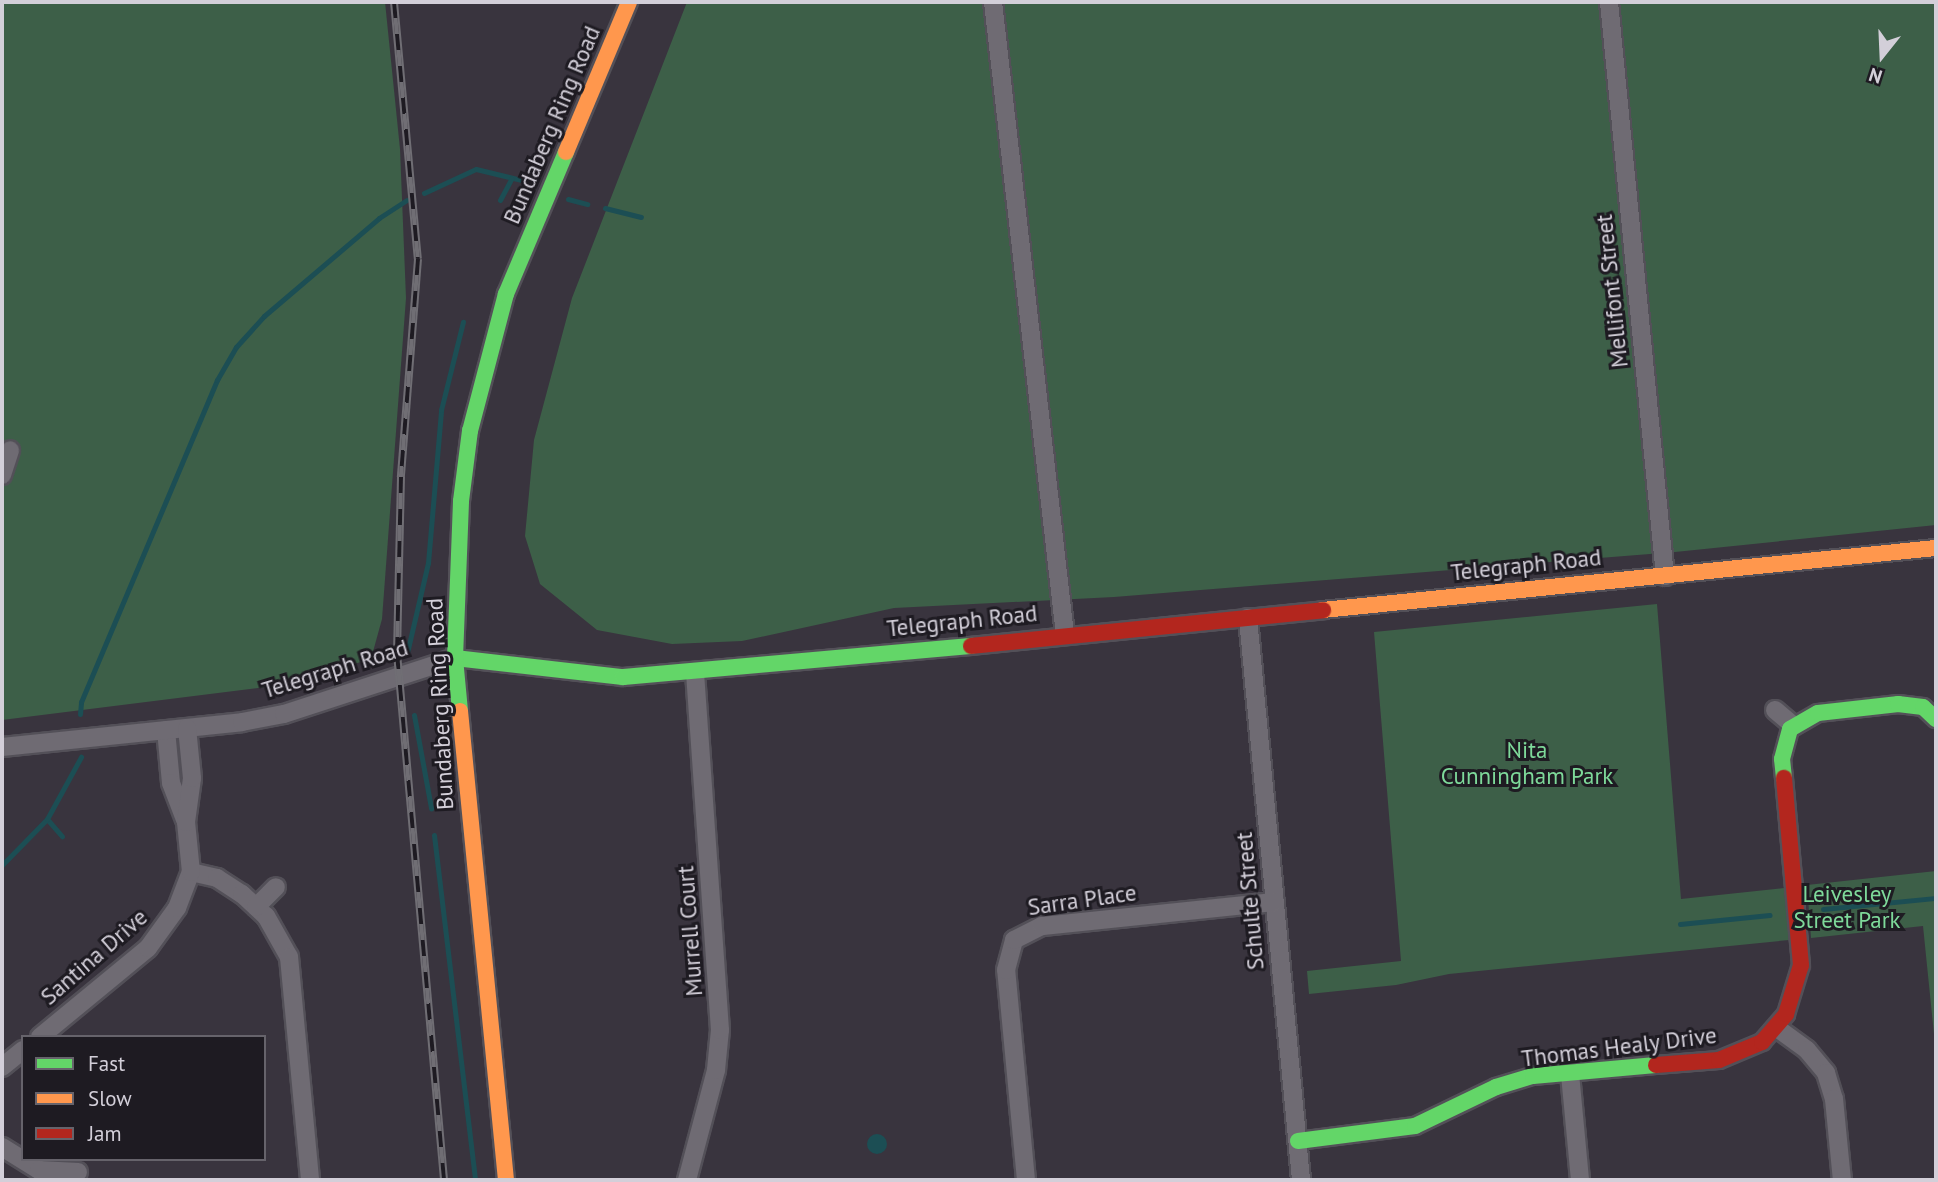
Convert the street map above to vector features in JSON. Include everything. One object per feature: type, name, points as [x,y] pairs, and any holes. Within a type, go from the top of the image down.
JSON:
[{"type":"street","name":"Bundaberg Ring Road","points":[[506,1180],[455,658],[454,605],[470,431],[506,294],[629,2]]},
{"type":"street","points":[[993,2],[1065,635]]},
{"type":"street","name":"Mellifont Street","points":[[1609,2],[1665,576]]},
{"type":"street","points":[[2,475],[10,450]]},
{"type":"street","name":"Telegraph Road","points":[[2,747],[187,728],[284,714],[455,658],[623,677],[695,674],[1936,548]]},
{"type":"street","name":"Schulte Street","points":[[1248,618],[1301,1180]]},
{"type":"street","name":"Murrell Court","points":[[687,1180],[716,1070],[720,1030],[720,985],[695,674]]},
{"type":"street","points":[[1775,710],[1793,725],[1818,713],[1898,704],[1923,708],[1936,719]]},
{"type":"street","name":"Thomas Healy Drive","points":[[1298,1141],[1415,1126],[1496,1087],[1533,1076],[1720,1060],[1751,1048],[1777,1027],[1794,997],[1801,965],[1782,759],[1793,725]]},
{"type":"street","name":"Santina Drive","points":[[42,1035],[148,948],[168,926],[191,872],[186,822],[192,778],[187,728]]},
{"type":"street","name":"Santina Drive","points":[[166,730],[171,783],[186,822]]},
{"type":"street","points":[[191,872],[224,882],[256,906],[279,936],[293,976],[310,1180]]},
{"type":"street","points":[[256,906],[276,887]]},
{"type":"street","name":"Sarra Place","points":[[1026,1180],[1006,970],[1010,938],[1042,926],[1275,902]]},
{"type":"street","points":[[1777,1027],[1807,1050],[1826,1073],[1834,1099],[1842,1180]]},
{"type":"street","points":[[2,1068],[21,1053]]},
{"type":"street","points":[[1570,1074],[1580,1180]]},
{"type":"street","points":[[2,1147],[21,1159]]},
{"type":"street","points":[[25,1161],[39,1170],[78,1172]]},
{"type":"green space","points":[[2,2],[385,2],[400,149],[406,298],[382,619],[371,659],[283,685],[2,720]]},
{"type":"green space","points":[[687,2],[1936,2],[1936,525],[1675,552],[1114,597],[894,608],[742,641],[672,644],[597,630],[540,584],[525,536],[534,440],[572,298]]},
{"type":"green space","name":"Nita Cunningham Park","points":[[1657,604],[1681,899],[1784,888],[1789,940],[1449,974],[1396,985],[1309,994],[1307,971],[1401,961],[1374,632]]},
{"type":"green space","name":"Leivesley Street Park","points":[[1936,871],[1936,1054],[1923,926],[1811,938],[1807,885]]},
{"type":"water","points":[[877,1134],[884,1137],[887,1144],[884,1151],[877,1154],[870,1151],[867,1144],[870,1137]]},
{"type":"waterway","points":[[424,193],[476,169],[521,180]]},
{"type":"waterway","points":[[500,200],[511,179]]},
{"type":"waterway","points":[[568,199],[587,204]]},
{"type":"waterway","points":[[80,714],[81,702],[217,380],[236,347],[264,316],[379,218],[407,200]]},
{"type":"waterway","points":[[605,208],[641,217]]},
{"type":"waterway","points":[[407,653],[428,563],[441,410],[463,322]]},
{"type":"waterway","points":[[414,715],[431,808]]},
{"type":"waterway","points":[[2,865],[47,819],[81,757]]},
{"type":"waterway","points":[[47,819],[62,836]]},
{"type":"waterway","points":[[434,835],[475,1180]]},
{"type":"waterway","points":[[1823,909],[1936,898]]},
{"type":"waterway","points":[[1680,924],[1770,915]]},
{"type":"railway","points":[[394,2],[418,259],[401,477],[397,653],[444,1180]]},
{"type":"traffic: fast","points":[[460,711],[455,658],[461,501],[470,431],[506,294],[566,152]]},
{"type":"traffic: fast","points":[[455,658],[623,677],[971,646]]},
{"type":"traffic: fast","points":[[1784,778],[1782,759],[1790,729],[1818,713],[1898,704],[1923,707],[1936,719]]},
{"type":"traffic: fast","points":[[1298,1141],[1415,1126],[1496,1087],[1533,1076],[1656,1065]]},
{"type":"traffic: slow","points":[[566,152],[629,2]]},
{"type":"traffic: slow","points":[[1323,610],[1936,548]]},
{"type":"traffic: slow","points":[[460,711],[506,1180]]},
{"type":"traffic: jam","points":[[971,646],[1323,610]]},
{"type":"traffic: jam","points":[[1656,1065],[1719,1060],[1762,1042],[1786,1014],[1801,965],[1784,778]]}]
